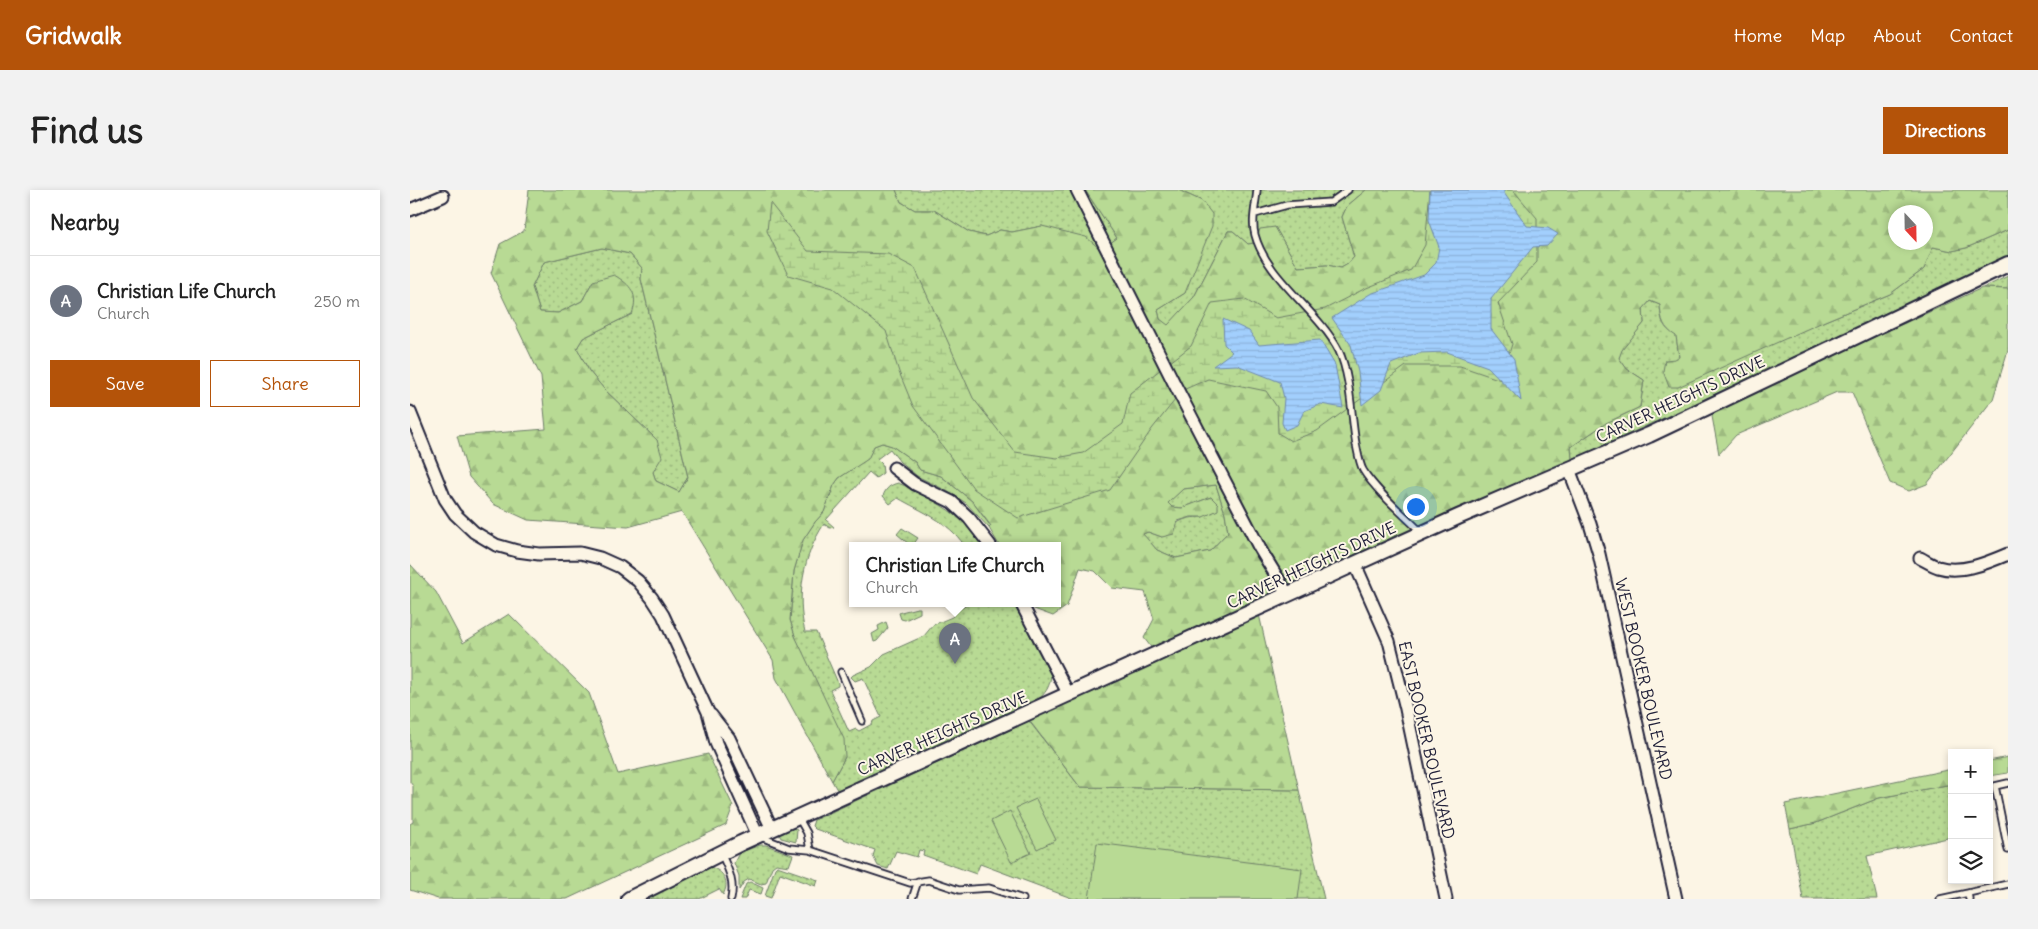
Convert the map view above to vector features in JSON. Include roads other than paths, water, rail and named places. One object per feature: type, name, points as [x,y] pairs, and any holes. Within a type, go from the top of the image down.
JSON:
[{"type":"street","points":[[1077,190],[1260,549],[1288,595]]},
{"type":"street","points":[[410,210],[442,196]]},
{"type":"street","name":"CARVER HEIGHTS DRIVE","points":[[629,899],[798,817],[1422,533],[1649,435],[2008,264]]},
{"type":"street","points":[[410,412],[445,499],[455,514],[474,532],[496,545],[517,551],[539,554],[580,553],[600,558],[620,567],[638,581],[652,598],[663,615],[708,712],[716,743],[758,836]]},
{"type":"street","points":[[894,468],[915,484],[952,502],[969,518],[988,542]]},
{"type":"street","name":"WEST BOOKER BOULEVARD","points":[[1569,469],[1590,524],[1598,554],[1676,899]]},
{"type":"street","points":[[1920,558],[1938,567],[1957,569],[1986,564],[2008,554]]},
{"type":"street","name":"EAST BOOKER BOULEVARD","points":[[1355,564],[1389,641],[1406,709],[1446,899]]},
{"type":"street","points":[[1023,607],[1069,695]]},
{"type":"street","points":[[708,712],[729,738],[772,829]]},
{"type":"lane","points":[[1257,190],[1255,235],[1262,252],[1278,276],[1339,351],[1348,381],[1352,421],[1363,469],[1382,492],[1422,533]]},
{"type":"lane","points":[[1255,214],[1287,206],[1331,202],[1348,190]]},
{"type":"lane","points":[[840,672],[862,721]]},
{"type":"lane","points":[[2008,783],[1995,786],[2008,850]]},
{"type":"lane","points":[[798,817],[807,833],[810,850]]},
{"type":"lane","points":[[758,836],[789,848],[810,850],[910,883],[928,880],[959,890],[989,888],[1023,899]]},
{"type":"lane","points":[[721,853],[732,877],[733,889],[731,899]]},
{"type":"lane","points":[[912,899],[918,881]]},
{"type":"lane","points":[[1940,899],[1968,896],[2008,884]]},
{"type":"water","points":[[1430,190],[1504,190],[1504,193],[1527,226],[1548,228],[1558,234],[1547,246],[1533,247],[1491,299],[1491,329],[1514,359],[1521,401],[1488,367],[1447,352],[1419,353],[1391,364],[1381,390],[1362,405],[1358,372],[1351,345],[1332,318],[1370,294],[1424,275],[1436,263],[1439,247],[1429,220]]},
{"type":"water","points":[[1223,319],[1249,331],[1259,345],[1320,340],[1335,365],[1343,408],[1321,404],[1304,411],[1297,425],[1285,430],[1282,423],[1284,398],[1280,382],[1237,365],[1213,366],[1232,352],[1224,344]]},
{"type":"place","name":"Christian Life Church","points":[[955,664]]}]
